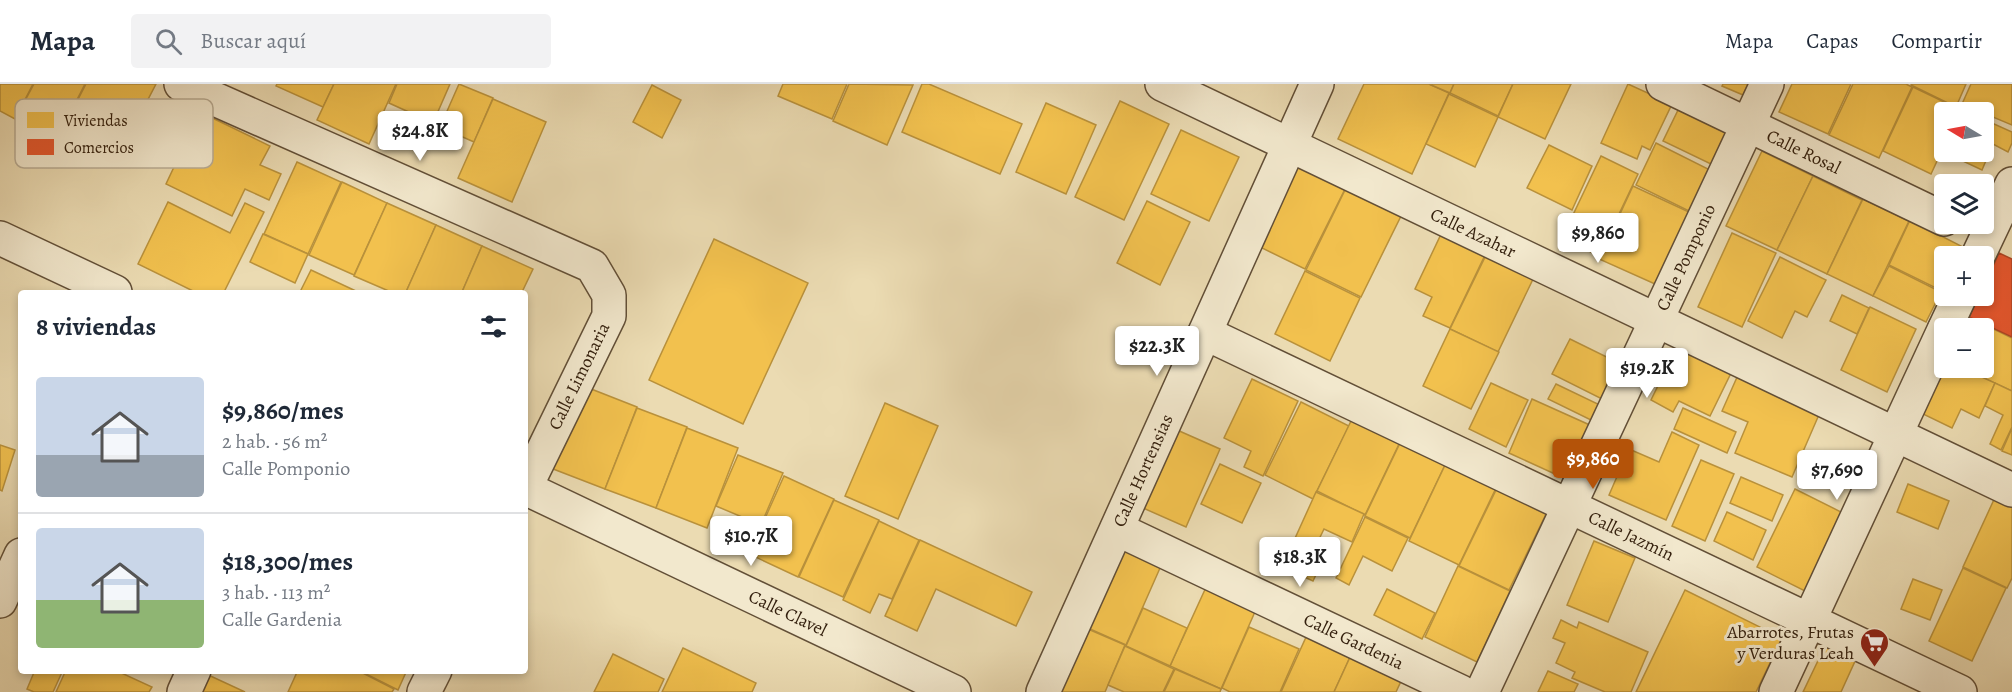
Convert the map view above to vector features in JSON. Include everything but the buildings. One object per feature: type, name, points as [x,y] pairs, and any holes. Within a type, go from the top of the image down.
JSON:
[{"type":"street","name":"Calle Limonaria","points":[[181,84],[592,266],[609,295],[609,316],[528,482]]},
{"type":"street","name":"Calle Azahar","points":[[1162,84],[2012,490]]},
{"type":"street","name":"Calle Hortensias","points":[[1043,692],[1317,84]]},
{"type":"street","name":"Calle Rosal","points":[[1663,84],[1934,214]]},
{"type":"street","name":"Calle Pomponio","points":[[1482,692],[1767,84]]},
{"type":"street","points":[[1993,246],[2012,184]]},
{"type":"street","points":[[1968,234],[1987,246]]},
{"type":"street","points":[[0,238],[111,290]]},
{"type":"street","name":"Calle Jazmín","points":[[1205,333],[1960,692]]},
{"type":"street","points":[[1776,692],[1934,351]]},
{"type":"street","name":"Calle Clavel","points":[[528,489],[954,692]]},
{"type":"street","name":"Calle Gardenia","points":[[1117,529],[1461,692]]},
{"type":"street","points":[[0,601],[18,562]]},
{"type":"street","points":[[184,692],[192,674]]},
{"type":"street","points":[[424,692],[433,674]]},
{"type":"place","name":"Abarrotes, Frutas y Verduras Leah","points":[[1875,668]]}]
